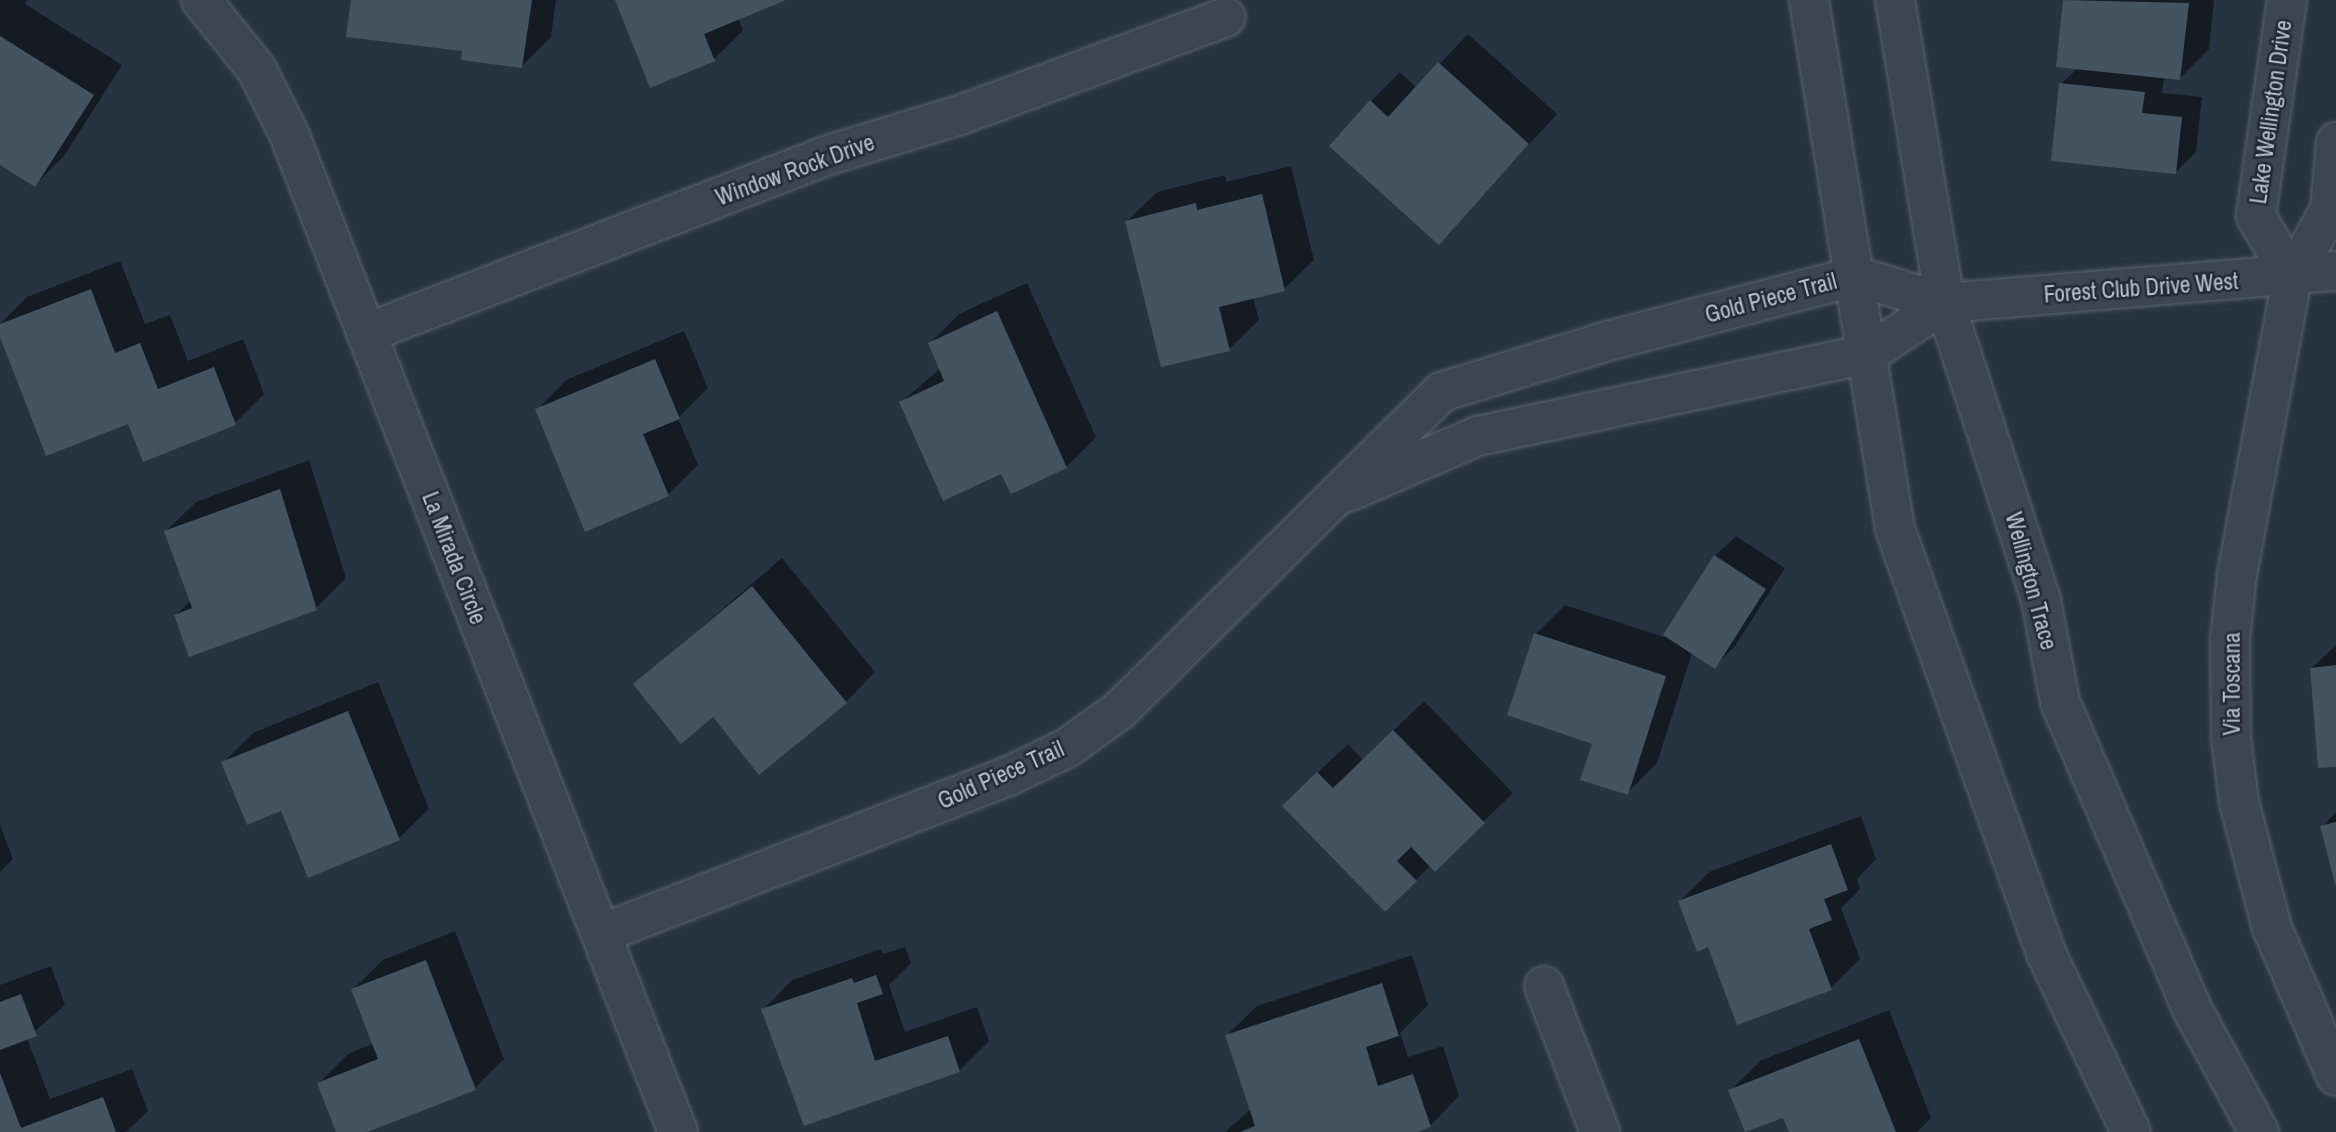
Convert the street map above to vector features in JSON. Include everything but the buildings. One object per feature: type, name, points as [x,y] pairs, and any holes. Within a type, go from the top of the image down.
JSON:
[{"type":"street","name":"La Mirada Circle","points":[[201,0],[257,70],[289,134],[678,1132]]},
{"type":"street","points":[[1809,0],[1895,529],[2046,953],[2131,1132]]},
{"type":"street","name":"Wellington Trace","points":[[1895,0],[1945,303],[2041,600],[2060,702],[2192,1009],[2259,1132]]},
{"type":"street","name":"Lake Wellington Drive","points":[[2287,0],[2256,216],[2291,278]]},
{"type":"street","name":"Window Rock Drive","points":[[367,333],[825,156],[960,115],[1226,18]]},
{"type":"street","points":[[2291,278],[2330,209],[2336,142]]},
{"type":"street","name":"Forest Club Drive West","points":[[1945,303],[2291,278],[2336,271]]},
{"type":"street","name":"Gold Piece Trail","points":[[601,934],[1009,776],[1067,748],[1120,710],[1327,501],[1441,392],[1608,341],[1855,276],[1945,303]]},
{"type":"street","name":"Via Toscana","points":[[2291,278],[2237,574],[2230,639],[2231,737],[2239,802],[2262,897],[2336,1076]]},
{"type":"street","name":"Gold Piece Trail","points":[[1327,501],[1478,436],[1868,354],[1945,303]]},
{"type":"street","points":[[1544,986],[1600,1132]]}]
